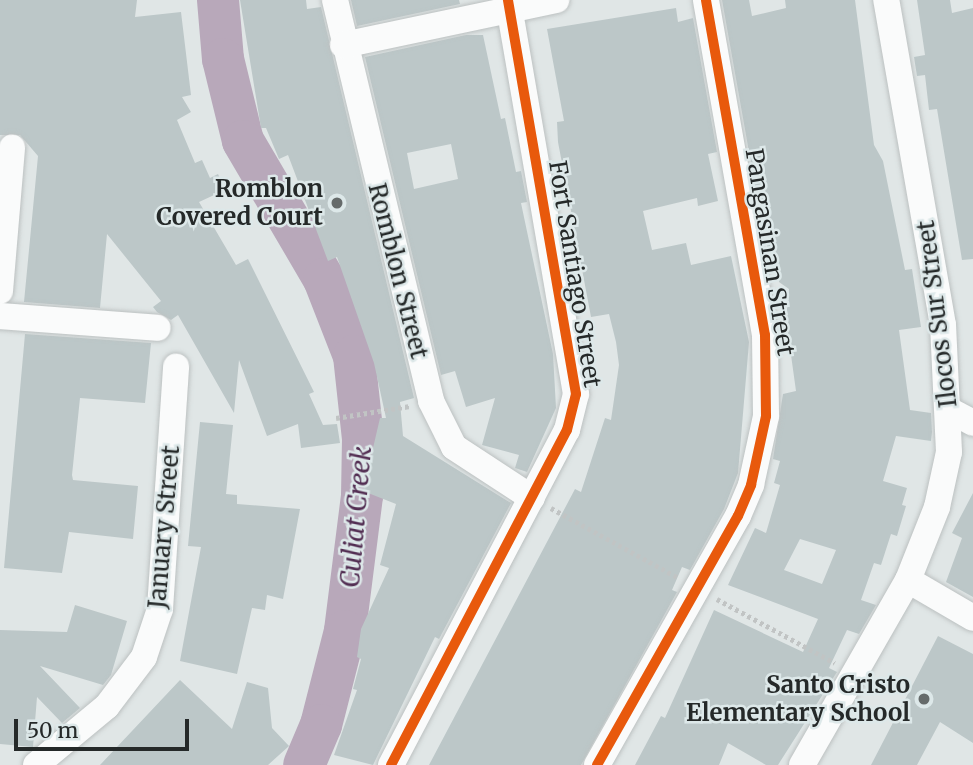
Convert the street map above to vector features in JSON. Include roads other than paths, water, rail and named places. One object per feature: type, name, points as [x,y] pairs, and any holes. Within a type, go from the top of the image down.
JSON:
[{"type":"street","name":"Romblon Street","points":[[335,0],[343,46],[431,401],[454,447],[532,498]]},
{"type":"street","points":[[343,46],[509,5],[556,0]]},
{"type":"street","name":"Pangasinan Street","points":[[597,765],[738,516],[751,485],[766,416],[765,335],[706,0]]},
{"type":"street","name":"Ilocos Sur Street","points":[[802,765],[908,580],[943,482],[949,410],[943,325],[886,0]]},
{"type":"street","name":"Fort Santiago Street","points":[[391,765],[567,430],[576,394],[509,5]]},
{"type":"street","points":[[0,291],[12,148]]},
{"type":"street","points":[[0,316],[158,327]]},
{"type":"street","name":"January Street","points":[[36,765],[107,706],[144,657],[160,609],[176,367]]},
{"type":"street","points":[[949,410],[973,423]]},
{"type":"street","points":[[908,580],[973,618]]},
{"type":"waterway","name":"Culiat Creek","points":[[218,0],[223,59],[243,141],[324,279],[354,356],[363,439],[362,496],[345,631],[321,725],[304,765]]},
{"type":"place","name":"Romblon Covered Court","points":[[337,203]]},
{"type":"place","name":"Santo Cristo Elementary School","points":[[924,699]]}]
